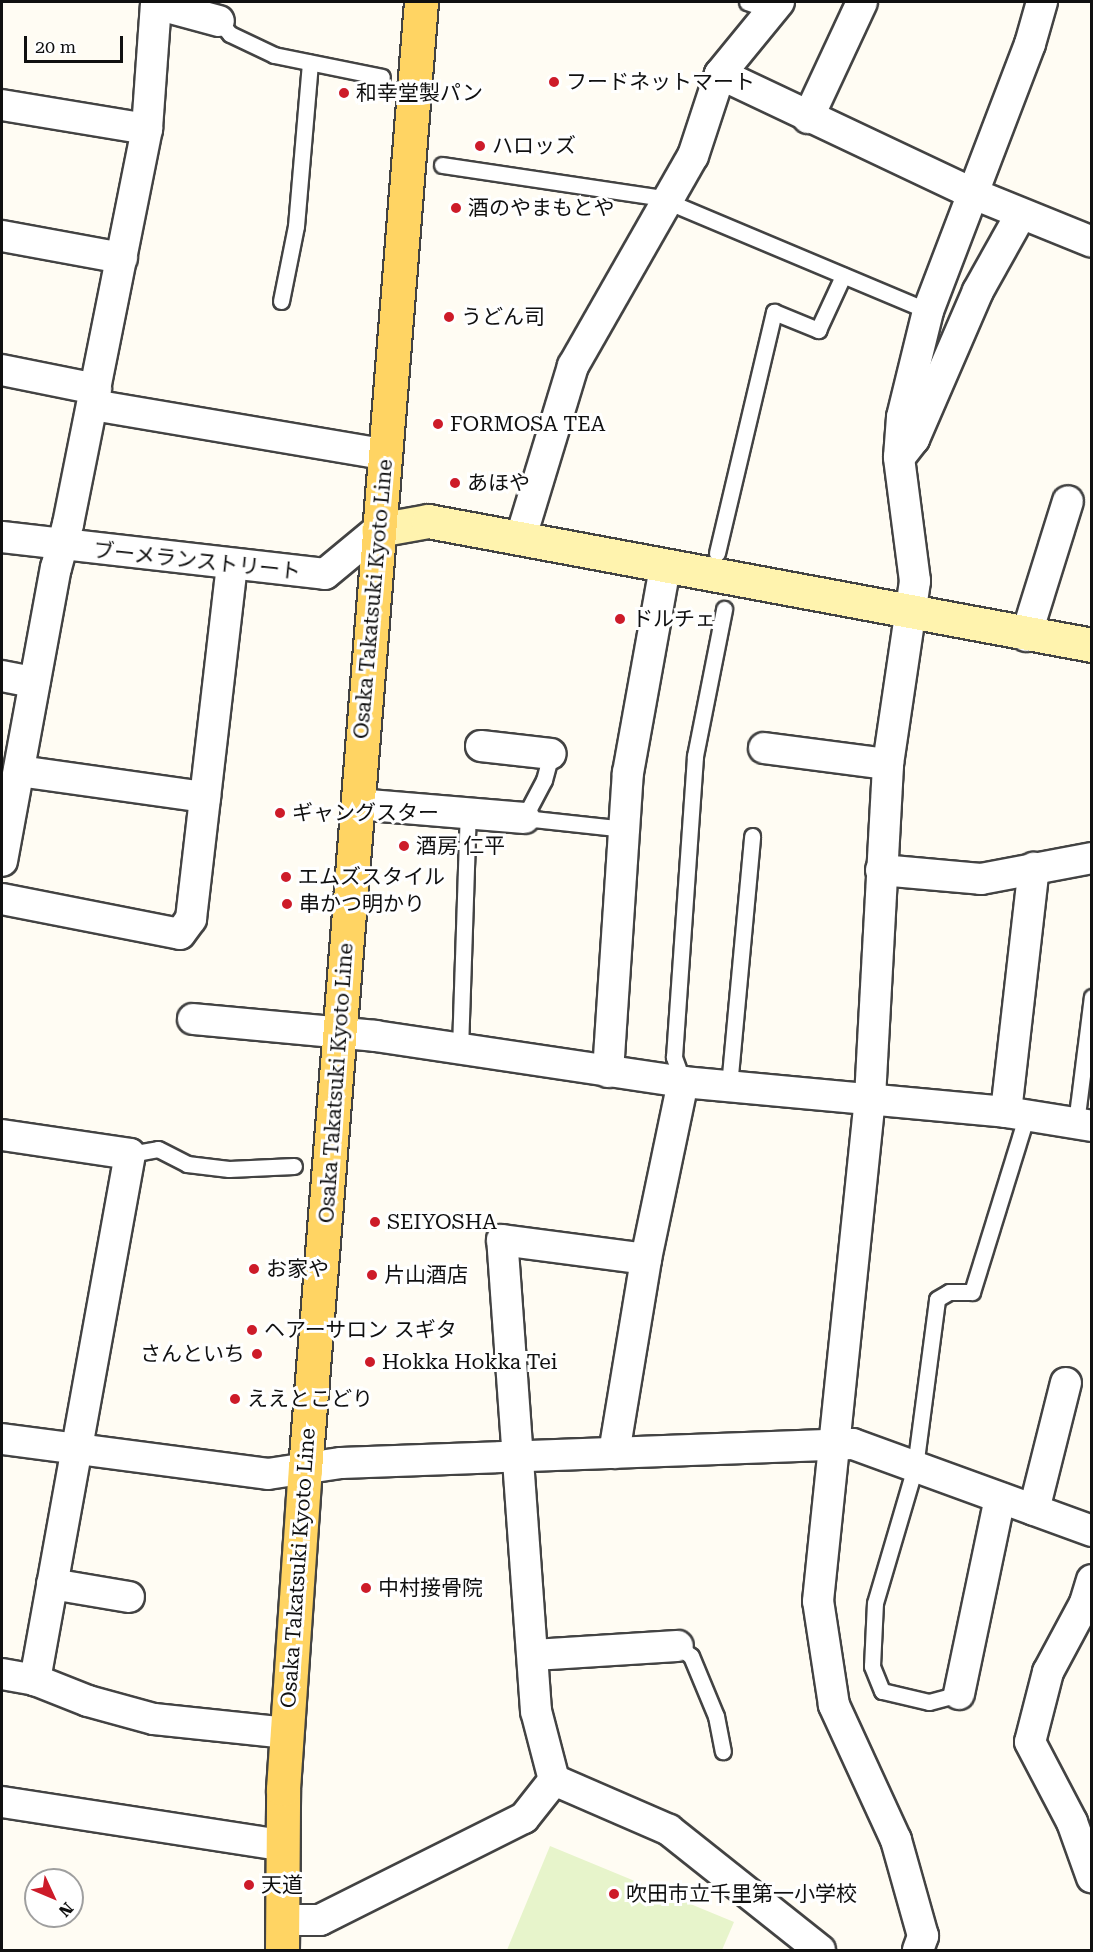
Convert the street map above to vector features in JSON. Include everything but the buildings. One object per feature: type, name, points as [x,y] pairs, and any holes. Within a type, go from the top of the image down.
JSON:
[{"type":"main road","name":"Osaka Takatsuki Kyoto Line","points":[[282,1935],[281,1845],[286,1733],[378,530],[421,2]]},
{"type":"street","points":[[808,118],[862,2]]},
{"type":"street","points":[[918,1950],[923,1936],[896,1840],[834,1705],[818,1601],[837,1445],[870,1098],[888,764],[912,614],[915,581],[899,458],[902,417],[928,311],[975,194],[1030,44],[1042,2]]},
{"type":"street","points":[[2,861],[34,682],[147,129],[156,3],[219,21]]},
{"type":"street","points":[[521,537],[573,366],[693,156],[720,74],[766,5]]},
{"type":"street","points":[[720,74],[808,118],[975,194],[1092,242]]},
{"type":"street","points":[[2,105],[147,129]]},
{"type":"street","points":[[899,458],[914,439],[978,291],[1022,214]]},
{"type":"street","points":[[2,236],[122,258]]},
{"type":"street","points":[[2,370],[94,397],[384,454]]},
{"type":"street","points":[[1026,636],[1068,501]]},
{"type":"street","points":[[378,530],[428,521],[521,537],[665,568],[1026,636],[1092,645]]},
{"type":"street","name":"ブーメランストリート","points":[[2,537],[232,566],[325,574],[378,530]]},
{"type":"street","points":[[2,898],[180,934],[191,919],[232,566]]},
{"type":"street","points":[[608,1072],[628,773],[665,568]]},
{"type":"street","points":[[2,676],[34,682]]},
{"type":"street","points":[[481,747],[551,754]]},
{"type":"street","points":[[764,748],[888,764]]},
{"type":"street","points":[[19,771],[205,797]]},
{"type":"street","points":[[357,804],[524,819]]},
{"type":"street","points":[[881,870],[981,879],[1092,858]]},
{"type":"street","points":[[1016,1115],[1034,868]]},
{"type":"street","points":[[193,1018],[341,1031],[683,1082],[870,1098],[1084,1125]]},
{"type":"street","points":[[614,1453],[646,1259],[683,1082]]},
{"type":"street","points":[[2,1135],[130,1154],[35,1680]]},
{"type":"street","points":[[554,1780],[536,1711],[520,1456],[502,1240],[646,1259]]},
{"type":"street","points":[[1034,1510],[1066,1383]]},
{"type":"street","points":[[2,1439],[268,1474],[341,1463],[853,1444],[1092,1531]]},
{"type":"street","points":[[959,1694],[1000,1498]]},
{"type":"street","points":[[1092,1580],[1085,1603],[1048,1672],[1030,1742],[1072,1821],[1092,1878]]},
{"type":"street","points":[[52,1584],[129,1597]]},
{"type":"street","points":[[533,1655],[678,1646]]},
{"type":"street","points":[[2,1674],[35,1680],[88,1701],[154,1719],[286,1733]]},
{"type":"street","points":[[282,1935],[320,1920],[524,1818],[554,1780]]},
{"type":"street","points":[[554,1780],[669,1830],[819,1950]]},
{"type":"street","points":[[2,1802],[281,1845]]},
{"type":"lane","points":[[219,21],[230,34],[274,55],[382,77]]},
{"type":"lane","points":[[281,300],[296,226],[310,63]]},
{"type":"lane","points":[[442,165],[668,200],[928,311]]},
{"type":"lane","points":[[717,553],[774,312],[818,330],[843,276]]},
{"type":"lane","points":[[683,1082],[674,1057],[694,756],[724,609]]},
{"type":"lane","points":[[551,754],[544,780],[524,819],[625,830]]},
{"type":"lane","points":[[460,1049],[468,814]]},
{"type":"lane","points":[[729,1086],[752,836]]},
{"type":"lane","points":[[1084,1125],[1092,997]]},
{"type":"lane","points":[[959,1694],[929,1702],[882,1691],[872,1666],[875,1603],[915,1467],[937,1299],[949,1292],[972,1292],[1016,1115]]},
{"type":"lane","points":[[130,1154],[158,1149],[187,1164],[229,1169],[294,1166]]},
{"type":"lane","points":[[678,1646],[691,1656],[716,1716],[723,1751]]},
{"type":"green space","points":[[550,1846],[734,1922],[722,1950],[507,1950]]},
{"type":"place","name":"フードネットマート","points":[[554,82]]},
{"type":"place","name":"和幸堂製パン","points":[[344,93]]},
{"type":"place","name":"ハロッズ","points":[[480,146]]},
{"type":"place","name":"酒のやまもとや","points":[[456,208]]},
{"type":"place","name":"うどん司","points":[[449,317]]},
{"type":"place","name":"FORMOSA TEA","points":[[438,424]]},
{"type":"place","name":"あほや","points":[[455,483]]},
{"type":"place","name":"ドルチェ","points":[[620,619]]},
{"type":"place","name":"ギャングスター","points":[[280,813]]},
{"type":"place","name":"酒房 仁平","points":[[404,846]]},
{"type":"place","name":"エムズスタイル","points":[[286,877]]},
{"type":"place","name":"串かつ明かり","points":[[287,904]]},
{"type":"place","name":"SEIYOSHA","points":[[375,1222]]},
{"type":"place","name":"お家や","points":[[254,1269]]},
{"type":"place","name":"片山酒店","points":[[372,1275]]},
{"type":"place","name":"ヘアーサロン スギタ","points":[[252,1330]]},
{"type":"place","name":"さんといち","points":[[257,1354]]},
{"type":"place","name":"Hokka Hokka Tei","points":[[370,1362]]},
{"type":"place","name":"ええとこどり","points":[[235,1399]]},
{"type":"place","name":"中村接骨院","points":[[366,1588]]},
{"type":"place","name":"天道","points":[[249,1885]]},
{"type":"place","name":"吹田市立千里第一小学校","points":[[614,1894]]}]
